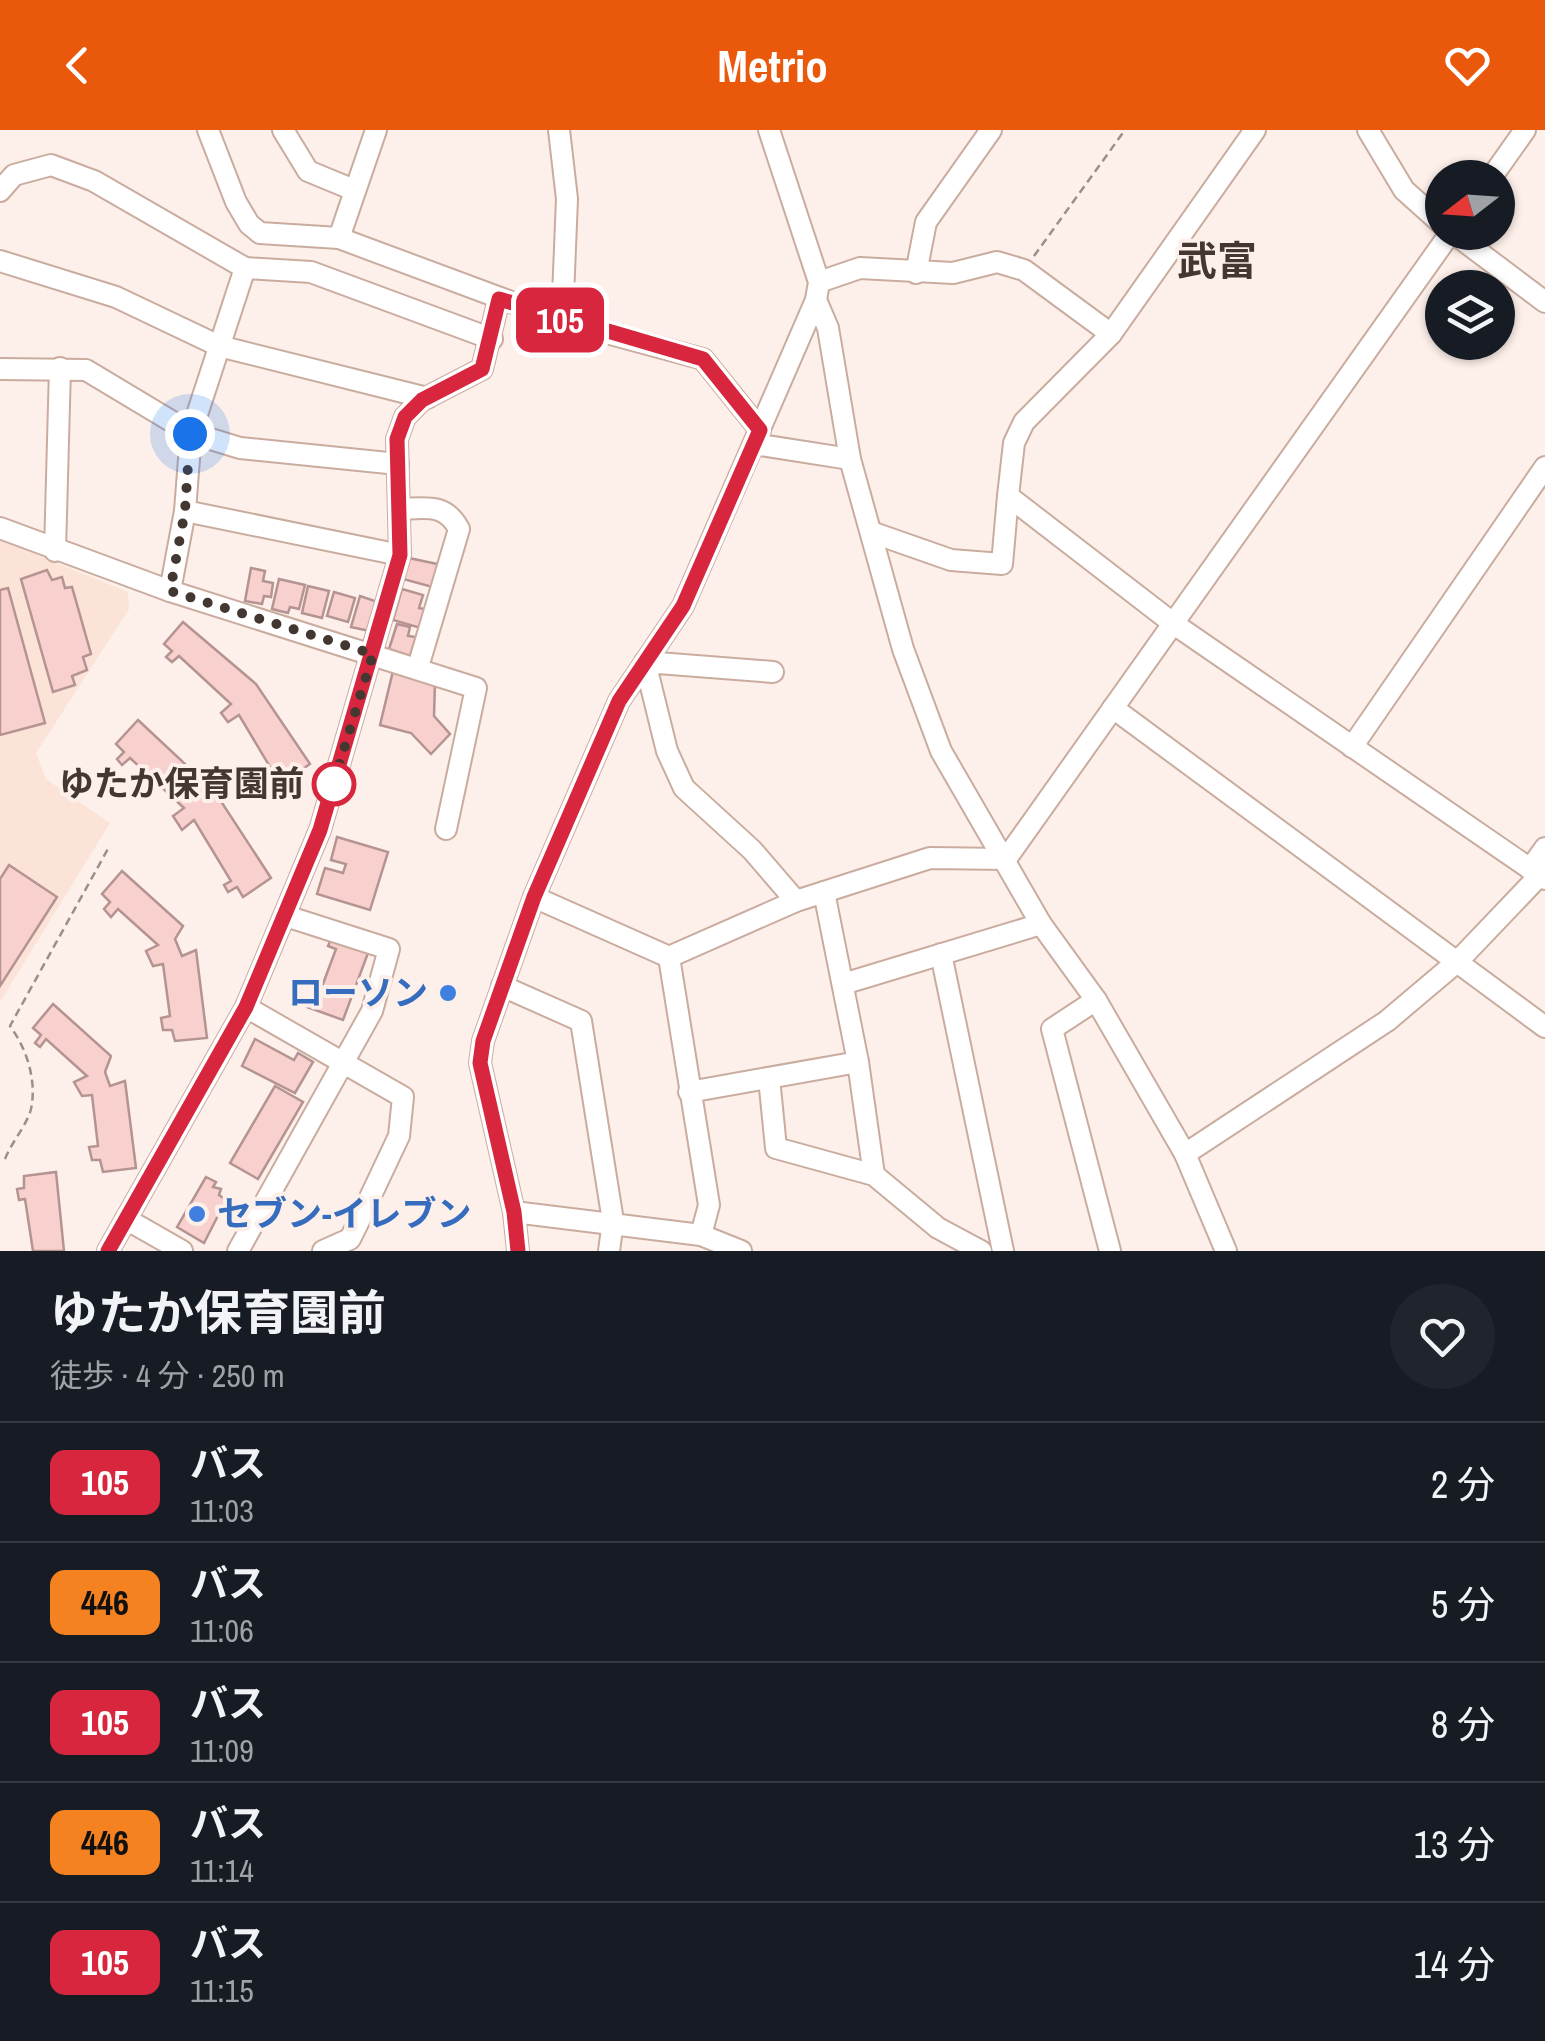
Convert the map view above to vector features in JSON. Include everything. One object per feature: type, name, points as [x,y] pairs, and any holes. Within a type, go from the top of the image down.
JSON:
[{"type":"street","points":[[208,130],[249,224],[260,233],[339,238],[562,321],[703,359],[757,437],[850,459]]},
{"type":"street","points":[[282,130],[308,172],[354,190]]},
{"type":"street","points":[[339,238],[376,130]]},
{"type":"street","points":[[559,130],[567,199],[562,321]]},
{"type":"street","points":[[916,273],[926,222],[991,130]]},
{"type":"street","points":[[870,532],[951,560],[1002,564],[1014,443],[1024,422],[1111,334],[1255,130]]},
{"type":"street","points":[[1368,130],[1404,190],[1425,209]]},
{"type":"street","points":[[1504,160],[1525,130]]},
{"type":"street","points":[[772,133],[828,328],[850,459],[903,649],[941,751],[1041,924],[1096,1000],[1185,1154],[1226,1251]]},
{"type":"street","points":[[0,191],[14,175],[51,165],[94,181],[244,268],[310,272],[492,339]]},
{"type":"street","points":[[1006,859],[1438,250]]},
{"type":"street","points":[[1475,250],[1545,302]]},
{"type":"street","points":[[0,261],[116,297],[219,346],[427,398]]},
{"type":"street","points":[[518,1251],[514,1212],[480,1063],[502,986],[534,897],[619,701],[683,606],[817,291],[860,268],[953,273],[997,262],[1024,270],[1111,334]]},
{"type":"street","points":[[170,591],[185,511],[190,434],[244,268]]},
{"type":"street","points":[[108,1251],[246,1007],[320,830],[400,555],[397,439],[405,417],[427,398],[482,369],[499,299]]},
{"type":"street","points":[[55,551],[60,368]]},
{"type":"street","points":[[0,370],[86,370],[190,434],[240,448],[398,464]]},
{"type":"street","points":[[1352,746],[1545,467]]},
{"type":"street","points":[[1008,496],[1174,624],[1538,874]]},
{"type":"street","points":[[400,509],[440,508],[451,514],[459,528],[418,667]]},
{"type":"street","points":[[185,511],[400,555]]},
{"type":"street","points":[[0,528],[170,591],[476,688],[446,829]]},
{"type":"street","points":[[645,662],[703,670],[773,672]]},
{"type":"street","points":[[645,662],[667,751],[684,788],[752,850],[796,901]]},
{"type":"street","points":[[1113,708],[1545,1027]]},
{"type":"street","points":[[1185,1154],[1387,1021],[1458,961],[1538,874],[1545,848]]},
{"type":"street","points":[[534,897],[669,957],[796,901],[930,858],[1006,859]]},
{"type":"street","points":[[824,892],[858,1062],[874,1175]]},
{"type":"street","points":[[238,1251],[372,1011],[389,949],[286,916]]},
{"type":"street","points":[[842,984],[1041,924]]},
{"type":"street","points":[[940,954],[1003,1251]]},
{"type":"street","points":[[669,957],[709,1204],[701,1235]]},
{"type":"street","points":[[502,986],[581,1021],[612,1221],[609,1251]]},
{"type":"street","points":[[1096,1000],[1052,1029],[1110,1251]]},
{"type":"street","points":[[246,1007],[403,1097],[399,1136],[350,1238],[322,1251]]},
{"type":"street","points":[[689,1092],[858,1062]]},
{"type":"street","points":[[769,1078],[776,1148],[874,1175],[938,1228],[981,1251]]},
{"type":"street","points":[[514,1212],[612,1221],[701,1235],[741,1251]]},
{"type":"street","points":[[126,1219],[182,1251]]},
{"type":"path","points":[[1024,270],[1124,130]]},
{"type":"path","points":[[10,1026],[108,847]]},
{"type":"path","points":[[0,1027],[10,1026]]},
{"type":"path","points":[[5,1159],[30,1113],[31,1098],[27,1057],[10,1026]]},
{"type":"shaded area","points":[[0,540],[128,592],[129,609],[36,753],[46,779],[110,823],[0,1002]]},
{"type":"building","points":[[409,558],[442,565],[436,588],[403,579]]},
{"type":"building","points":[[251,568],[265,571],[263,581],[273,583],[271,597],[264,596],[262,604],[245,601]]},
{"type":"building","points":[[47,570],[52,580],[62,577],[65,588],[72,587],[91,654],[83,657],[87,670],[72,676],[75,685],[53,692],[21,579]]},
{"type":"building","points":[[279,579],[305,585],[299,609],[290,607],[288,613],[272,609]]},
{"type":"building","points":[[308,586],[329,591],[322,618],[302,613]]},
{"type":"building","points":[[8,588],[45,723],[0,735],[0,590]]},
{"type":"building","points":[[402,589],[423,595],[419,608],[429,610],[424,629],[393,620]]},
{"type":"building","points":[[334,592],[355,598],[348,622],[327,616]]},
{"type":"building","points":[[360,596],[378,602],[374,632],[351,627]]},
{"type":"building","points":[[183,622],[256,684],[310,764],[282,783],[275,772],[266,778],[262,770],[270,767],[239,715],[228,722],[221,713],[231,704],[179,656],[172,662],[166,657],[172,651],[164,644]]},
{"type":"building","points":[[397,624],[410,627],[408,636],[416,637],[410,656],[389,649]]},
{"type":"building","points":[[393,671],[435,682],[434,716],[450,734],[431,754],[411,733],[380,725]]},
{"type":"building","points":[[138,720],[215,792],[271,878],[243,897],[237,887],[228,892],[224,885],[231,881],[194,820],[182,830],[173,816],[184,808],[130,758],[122,765],[117,759],[124,752],[116,744]]},
{"type":"building","points":[[337,837],[388,852],[370,910],[317,894],[325,868],[343,873],[346,864],[331,860]]},
{"type":"building","points":[[9,865],[57,897],[0,986],[0,879]]},
{"type":"building","points":[[122,871],[183,926],[175,939],[182,956],[196,950],[207,1038],[175,1041],[172,1030],[163,1030],[161,1018],[170,1016],[163,964],[153,966],[146,951],[158,945],[118,909],[111,917],[104,909],[110,902],[102,894]]},
{"type":"building","points":[[331,939],[368,953],[343,1020],[307,1007],[311,997],[317,1000],[336,949],[328,946]]},
{"type":"building","points":[[53,1004],[111,1056],[105,1072],[110,1086],[125,1081],[136,1168],[103,1172],[100,1160],[92,1160],[89,1147],[98,1146],[92,1095],[82,1096],[74,1082],[87,1076],[46,1039],[40,1047],[35,1043],[41,1035],[33,1028]]},
{"type":"building","points":[[255,1039],[294,1060],[298,1053],[313,1062],[295,1093],[242,1066]]},
{"type":"building","points":[[275,1086],[303,1102],[258,1179],[230,1163]]},
{"type":"building","points":[[56,1172],[64,1251],[33,1251],[25,1199],[19,1200],[17,1189],[24,1188],[24,1176]]},
{"type":"building","points":[[206,1177],[216,1182],[213,1187],[221,1189],[219,1195],[226,1200],[204,1243],[177,1227]]},
{"type":"bus line","name":"105","points":[[108,1251],[246,1007],[270,958],[320,830],[386,614],[400,555],[397,439],[405,417],[422,400],[482,369],[499,299],[562,321],[703,359],[760,430],[683,606],[619,701],[534,897],[483,1041],[480,1063],[519,1236],[518,1251]]},
{"type":"place","name":"ゆたか保育園前","points":[[334,784]]},
{"type":"place","name":"ローソン","points":[[448,993]]},
{"type":"place","name":"セブン-イレブン","points":[[197,1214]]},
{"type":"district","name":"武富","points":[[1217,261]]},
{"type":"route","points":[[190,434],[185,511],[170,591],[373,654],[330,795],[334,784]]}]
